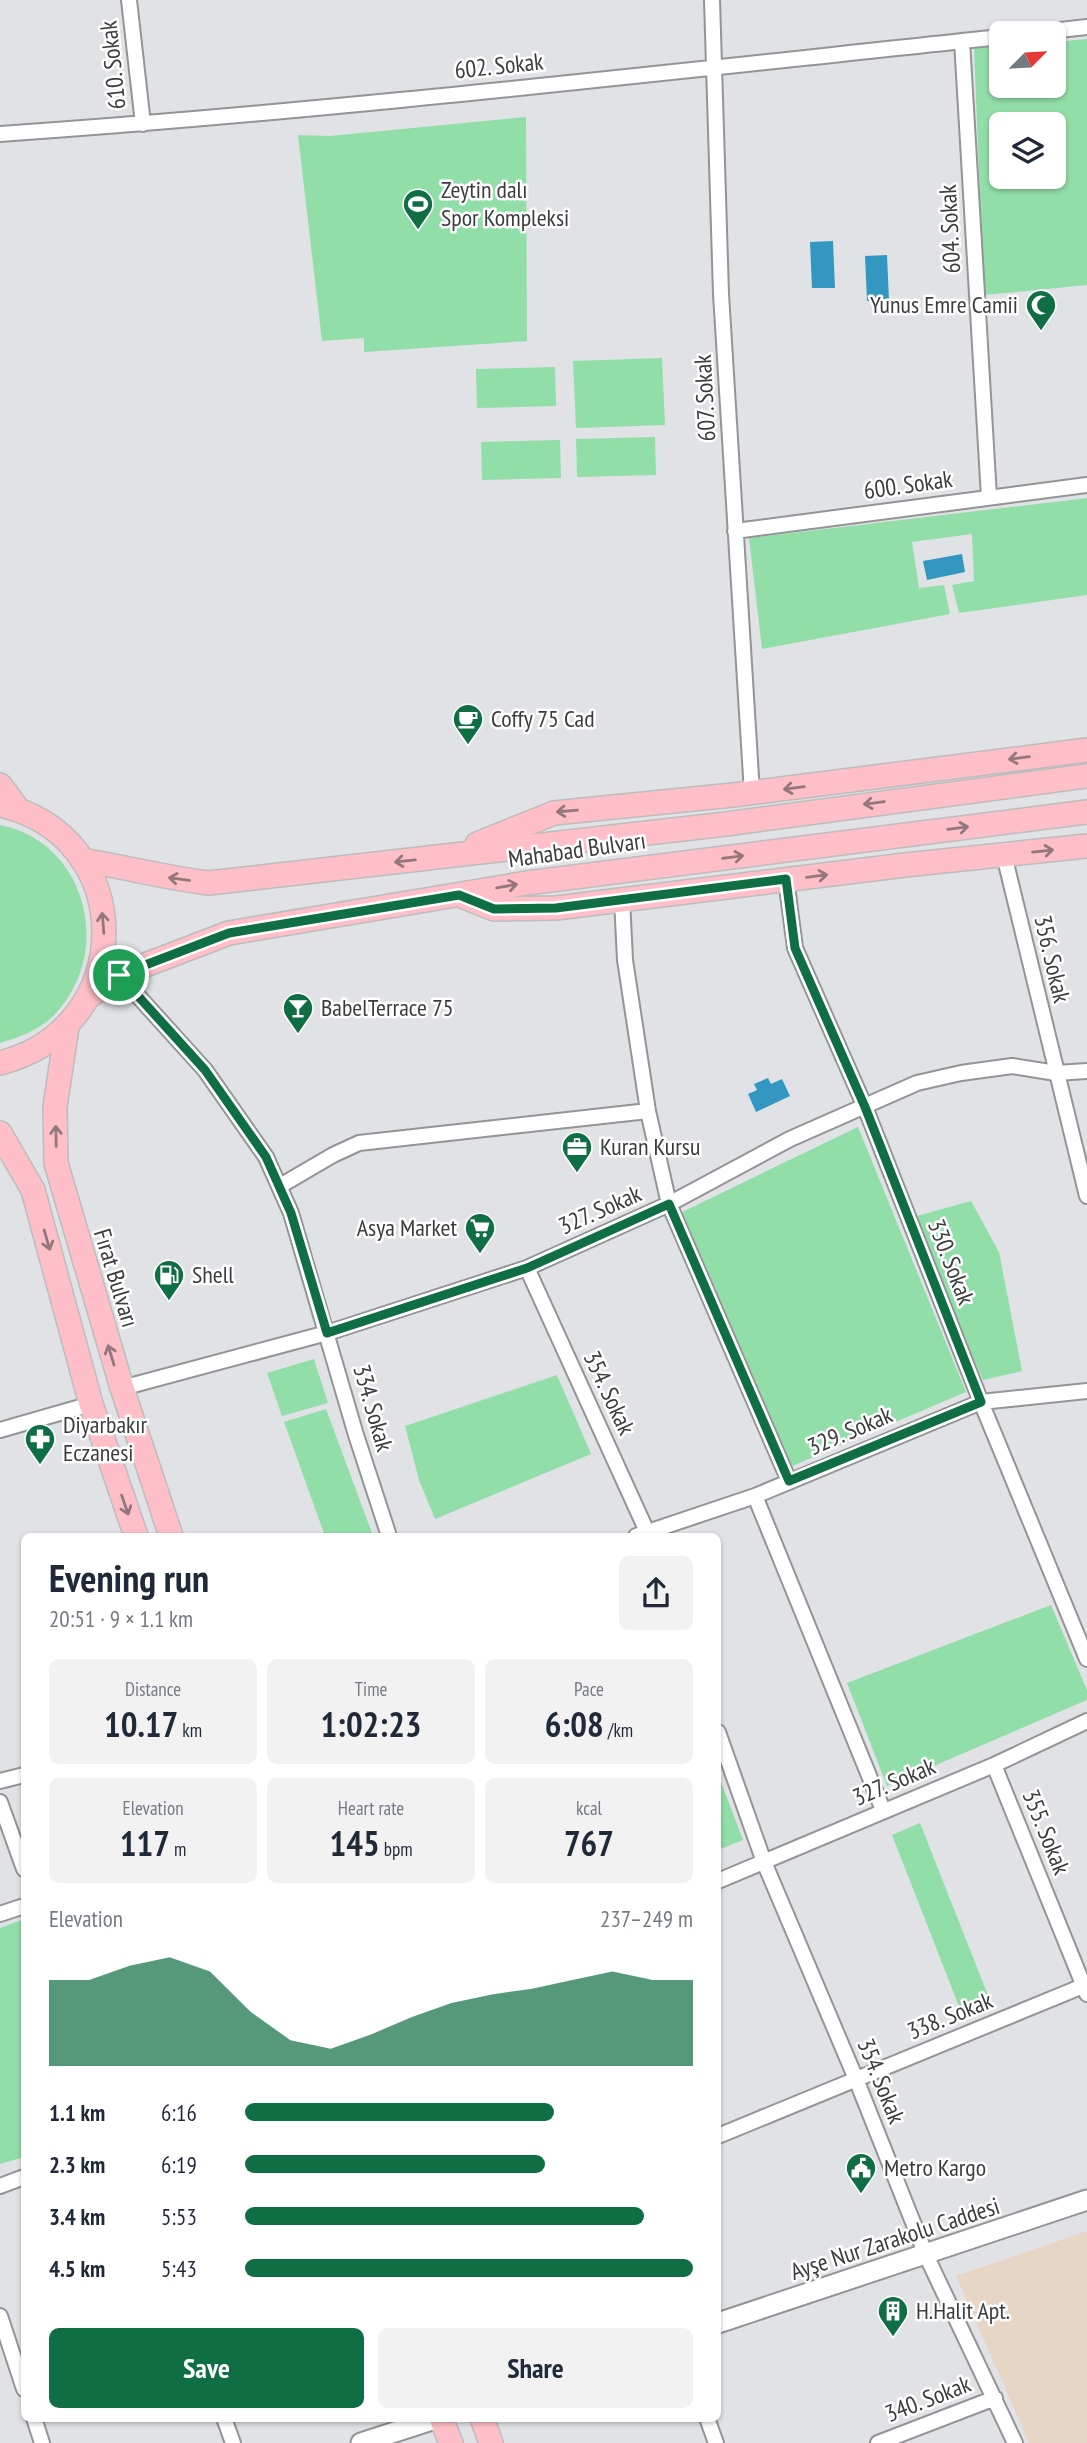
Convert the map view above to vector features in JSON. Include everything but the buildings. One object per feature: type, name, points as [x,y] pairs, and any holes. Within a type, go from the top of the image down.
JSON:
[{"type":"main road","points":[[451,855],[554,813],[752,793],[1087,750]]},
{"type":"main road","name":"Mahabad Bulvarı","points":[[82,860],[150,875],[209,883],[726,824],[1087,776]]},
{"type":"main road","points":[[0,785],[8,806],[54,829],[82,860],[98,892],[105,927],[102,962],[90,996],[67,1027],[45,1045],[19,1059],[0,1063]]},
{"type":"main road","name":"Mahabad Bulvarı","points":[[90,996],[119,975],[229,933],[527,883],[1087,813]]},
{"type":"main road","points":[[459,895],[494,909],[556,908],[786,879],[1087,846]]},
{"type":"main road","name":"Fırat Bulvarı","points":[[67,1027],[55,1107],[56,1163],[121,1388],[170,1533]]},
{"type":"main road","points":[[1,1136],[33,1190],[91,1404],[135,1533]]},
{"type":"main road","points":[[33,1190],[38,1173],[44,1170],[51,1170],[62,1186]]},
{"type":"main road","points":[[442,2422],[451,2443]]},
{"type":"main road","points":[[483,2422],[491,2443]]},
{"type":"street","name":"610. Sokak","points":[[129,0],[143,124]]},
{"type":"street","name":"607. Sokak","points":[[712,0],[721,294],[752,793]]},
{"type":"street","points":[[1066,29],[1087,27]]},
{"type":"street","name":"602. Sokak","points":[[0,134],[143,124],[714,69],[989,38]]},
{"type":"street","name":"604. Sokak","points":[[962,41],[989,498]]},
{"type":"street","name":"600. Sokak","points":[[735,531],[1087,485]]},
{"type":"street","name":"356. Sokak","points":[[1004,855],[1087,1196]]},
{"type":"street","name":"330. Sokak","points":[[786,879],[795,948],[865,1107],[981,1402],[1087,1659]]},
{"type":"street","points":[[622,899],[625,960],[648,1111],[669,1204],[789,1481]]},
{"type":"street","name":"334. Sokak","points":[[119,975],[205,1070],[266,1157],[280,1186],[291,1213],[356,1435],[388,1533]]},
{"type":"street","name":"327. Sokak","points":[[121,1388],[327,1333],[527,1268],[669,1204],[790,1139],[917,1083],[1012,1066],[1056,1073],[1087,1071]]},
{"type":"street","points":[[280,1186],[359,1143],[648,1111]]},
{"type":"street","name":"354. Sokak","points":[[527,1268],[643,1533]]},
{"type":"street","name":"329. Sokak","points":[[650,1533],[755,1496],[981,1402],[1087,1391]]},
{"type":"street","points":[[0,1430],[91,1404]]},
{"type":"street","points":[[755,1496],[883,1810]]},
{"type":"street","name":"327. Sokak","points":[[721,1880],[994,1765],[1087,1721]]},
{"type":"street","name":"354. Sokak","points":[[721,1740],[764,1862],[856,2079],[926,2255],[1015,2443]]},
{"type":"street","name":"355. Sokak","points":[[994,1765],[1085,1990]]},
{"type":"street","points":[[0,1781],[21,1775]]},
{"type":"street","points":[[0,1802],[21,1861]]},
{"type":"street","points":[[0,1914],[21,1907]]},
{"type":"street","name":"338. Sokak","points":[[721,2135],[1085,1990]]},
{"type":"street","points":[[0,2186],[21,2178]]},
{"type":"street","name":"Ayşe Nur Zarakolu Caddesi","points":[[721,2322],[1087,2200]]},
{"type":"street","points":[[0,2316],[21,2380]]},
{"type":"street","name":"340. Sokak","points":[[878,2443],[995,2398]]},
{"type":"street","points":[[35,2422],[42,2443]]},
{"type":"street","points":[[225,2422],[233,2443]]},
{"type":"street","points":[[361,2443],[427,2422]]},
{"type":"street","points":[[708,2422],[716,2443]]},
{"type":"shaded area","points":[[1087,2231],[1087,2443],[1029,2443],[956,2276]]},
{"type":"green space","points":[[1087,39],[1087,285],[984,295],[974,48],[989,47],[989,98],[1066,98],[1066,41]]},
{"type":"green space","name":"Zeytin dalı Spor Kompleksi","points":[[526,117],[527,341],[364,352],[364,338],[322,341],[298,135],[330,136]]},
{"type":"green space","points":[[662,358],[665,425],[576,428],[573,361]]},
{"type":"green space","points":[[555,367],[556,406],[477,408],[476,369]]},
{"type":"green space","points":[[655,437],[656,475],[577,477],[576,439]]},
{"type":"green space","points":[[560,440],[561,478],[482,480],[481,442]]},
{"type":"green space","points":[[1087,498],[1087,595],[959,613],[952,585],[974,581],[972,534],[912,542],[919,588],[944,585],[950,614],[762,649],[749,538]]},
{"type":"green space","points":[[0,825],[29,835],[53,853],[71,875],[82,902],[86,930],[84,959],[74,988],[56,1013],[37,1028],[0,1043]]},
{"type":"green space","points":[[858,1127],[966,1392],[792,1466],[682,1212]]},
{"type":"green space","points":[[971,1201],[999,1252],[1022,1371],[983,1380],[917,1216]]},
{"type":"green space","points":[[314,1359],[328,1403],[282,1416],[267,1373]]},
{"type":"green space","points":[[557,1375],[591,1454],[435,1519],[419,1480],[405,1426]]},
{"type":"green space","points":[[326,1409],[372,1533],[324,1533],[284,1422]]},
{"type":"green space","points":[[1051,1605],[1087,1690],[1087,1700],[887,1786],[847,1683]]},
{"type":"green space","points":[[721,1782],[743,1840],[721,1849]]},
{"type":"green space","points":[[920,1823],[991,2003],[962,2014],[892,1835]]},
{"type":"green space","points":[[21,1920],[21,2158],[0,2164],[0,1928]]},
{"type":"water","points":[[833,241],[835,288],[812,288],[810,242]]},
{"type":"water","points":[[887,255],[889,300],[867,301],[865,256]]},
{"type":"water","points":[[962,554],[965,572],[927,580],[923,561]]},
{"type":"water","points":[[768,1078],[771,1084],[782,1079],[790,1096],[756,1112],[748,1094],[757,1090],[754,1084]]},
{"type":"place","name":"Zeytin dalı Spor Kompleksi","points":[[418,231]]},
{"type":"place","name":"Yunus Emre Camii","points":[[1041,332]]},
{"type":"place","name":"Coffy 75 Cad","points":[[468,746]]},
{"type":"place","name":"BabelTerrace 75","points":[[298,1035]]},
{"type":"place","name":"Kuran Kursu","points":[[577,1174]]},
{"type":"place","name":"Asya Market","points":[[480,1255]]},
{"type":"place","name":"Shell","points":[[169,1302]]},
{"type":"place","name":"Diyarbakır Eczanesi","points":[[40,1466]]},
{"type":"place","name":"Metro Kargo","points":[[861,2195]]},
{"type":"place","name":"H.Halit Apt.","points":[[893,2338]]},
{"type":"route","points":[[786,879],[795,948],[865,1107],[981,1402],[789,1481],[669,1204],[527,1268],[327,1333],[291,1213],[266,1157],[205,1070],[119,975],[229,933],[459,895],[494,909],[556,908],[786,879]]}]
